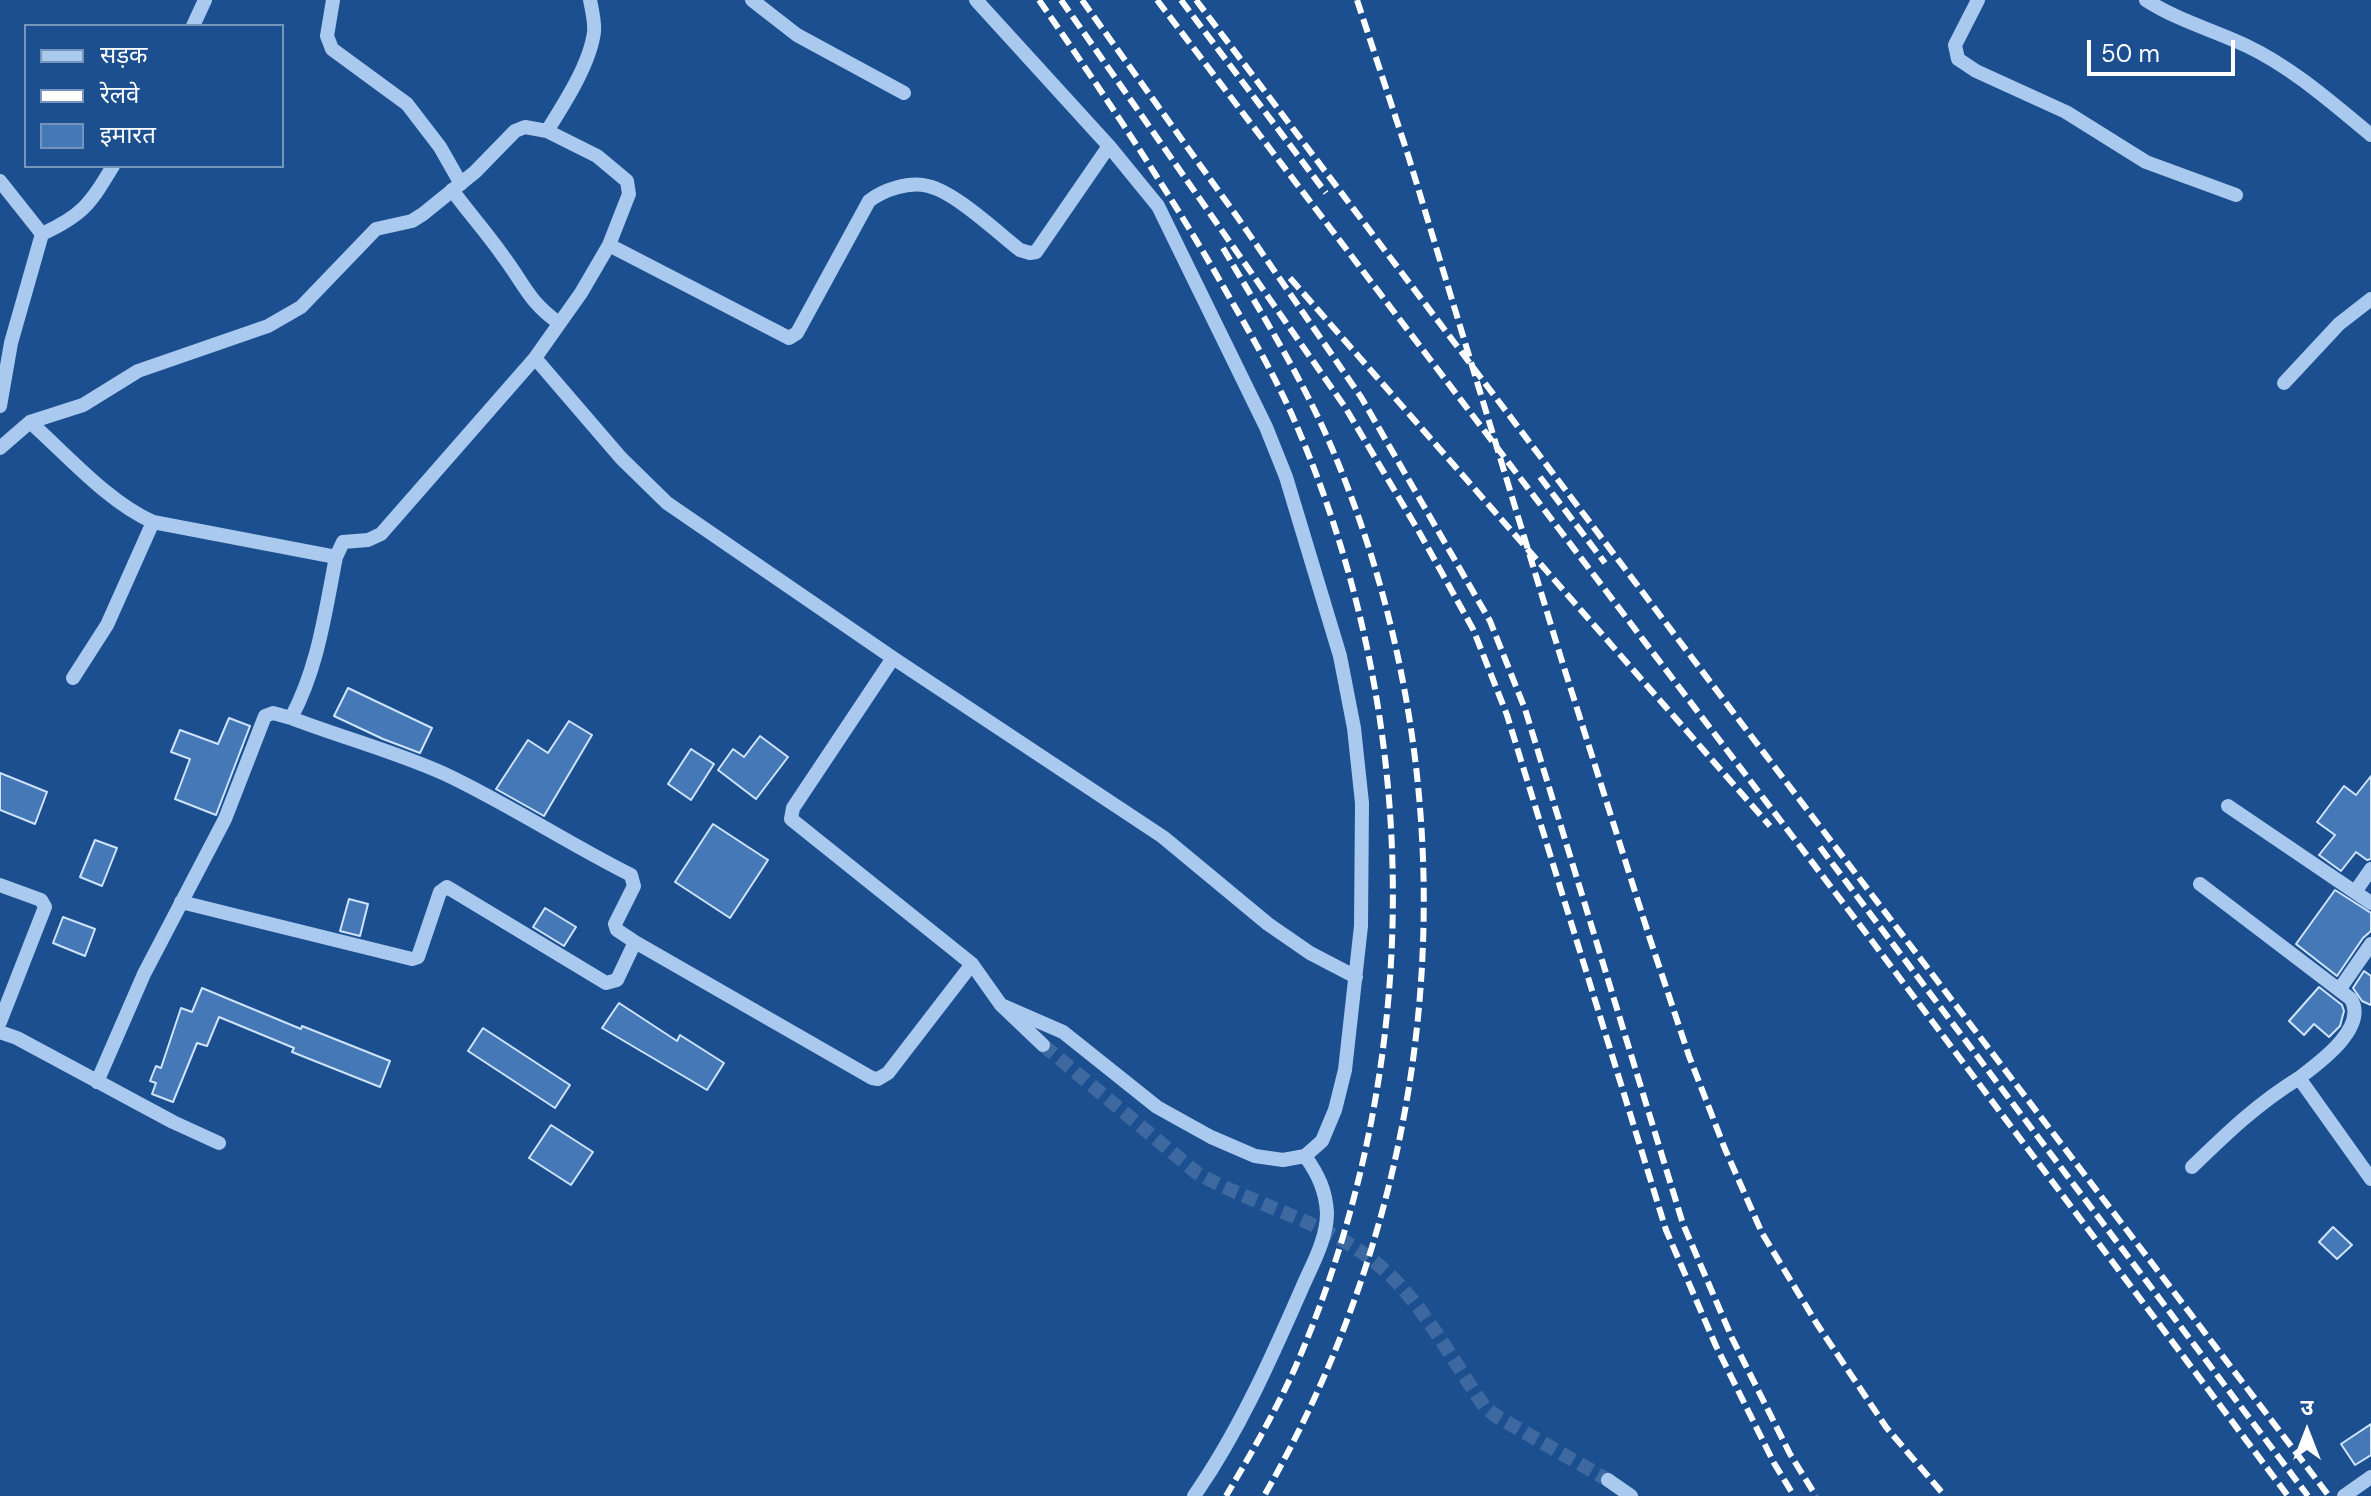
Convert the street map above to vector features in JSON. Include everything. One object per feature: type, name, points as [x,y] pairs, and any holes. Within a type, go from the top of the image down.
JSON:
[{"type":"street","points":[[194,24],[205,0]]},
{"type":"street","points":[[333,0],[327,36],[332,49],[340,58],[407,104],[433,136],[456,187],[524,290],[559,323]]},
{"type":"street","points":[[547,131],[569,95],[592,40],[594,22],[590,0]]},
{"type":"street","points":[[752,0],[797,35],[904,93]]},
{"type":"street","points":[[976,0],[1109,146],[1158,206],[1266,427],[1286,477],[1340,656],[1354,728],[1362,803],[1361,926],[1345,1070],[1335,1110],[1322,1141],[1305,1156],[1283,1160],[1255,1156],[1211,1137],[1157,1107],[1115,1070],[1063,1032],[1001,1005]]},
{"type":"street","points":[[1978,0],[1955,45],[1958,59],[1976,71],[2066,112],[2146,162],[2236,195]]},
{"type":"street","points":[[2146,0],[2162,10],[2248,46],[2289,70],[2371,135]]},
{"type":"street","points":[[0,448],[30,422],[83,405],[138,371],[268,326],[301,307],[376,229],[412,221],[456,187],[515,131],[525,127],[547,131],[597,156],[627,181],[629,194],[609,245],[535,358],[381,534],[368,540],[343,542],[336,557],[309,682],[291,718]]},
{"type":"street","points":[[609,245],[789,338],[797,333],[869,201],[877,195],[915,185],[929,186],[970,210],[1020,250],[1036,252],[1109,146]]},
{"type":"street","points":[[0,406],[11,343],[42,234],[78,215],[92,201],[112,168]]},
{"type":"street","points":[[0,181],[42,234]]},
{"type":"street","points":[[2284,383],[2339,324],[2371,299]]},
{"type":"street","points":[[535,358],[621,458],[667,503],[1163,837],[1268,924],[1356,977]]},
{"type":"street","points":[[30,422],[118,501],[153,522],[336,557]]},
{"type":"street","points":[[0,436],[0,448]]},
{"type":"street","points":[[73,678],[107,625],[153,522]]},
{"type":"street","points":[[893,658],[793,808],[791,819],[972,964],[1001,1005],[1043,1045]]},
{"type":"street","points":[[97,1082],[144,974],[225,819],[265,716],[273,713],[374,746],[450,777],[631,875],[634,886],[615,924],[617,930],[872,1078],[878,1079],[888,1073],[972,964]]},
{"type":"street","points":[[2228,806],[2371,903]]},
{"type":"street","points":[[2355,892],[2371,869]]},
{"type":"street","points":[[2192,1167],[2246,1115],[2299,1078],[2337,1046],[2352,1025],[2355,1006],[2351,999],[2200,884]]},
{"type":"street","points":[[0,885],[41,900],[45,907],[0,1022]]},
{"type":"street","points":[[181,902],[412,959],[418,957],[424,945],[440,892],[447,887],[606,983],[617,980],[635,942]]},
{"type":"street","points":[[2339,990],[2371,944]]},
{"type":"street","points":[[0,1032],[219,1143]]},
{"type":"street","points":[[2299,1078],[2371,1179]]},
{"type":"street","points":[[1194,1496],[1209,1475],[1276,1347],[1319,1250],[1327,1216],[1324,1188],[1305,1156]]},
{"type":"street","points":[[2344,1496],[2371,1477]]},
{"type":"street","points":[[1608,1480],[1631,1496]]},
{"type":"building","points":[[348,688],[432,728],[420,753],[334,716]]},
{"type":"building","points":[[229,718],[250,726],[216,815],[175,799],[190,759],[171,752],[180,730],[218,744]]},
{"type":"building","points":[[569,721],[592,735],[544,816],[496,789],[528,740],[548,753]]},
{"type":"building","points":[[760,736],[788,757],[756,799],[718,770],[733,749],[744,757]]},
{"type":"building","points":[[691,749],[714,764],[691,800],[668,784]]},
{"type":"building","points":[[0,773],[47,792],[35,824],[0,810]]},
{"type":"building","points":[[2371,776],[2371,859],[2367,860],[2356,852],[2341,871],[2319,855],[2335,835],[2317,822],[2344,786],[2356,795]]},
{"type":"building","points":[[713,824],[768,860],[730,918],[675,882]]},
{"type":"building","points":[[95,840],[117,848],[102,886],[80,877]]},
{"type":"building","points":[[2335,890],[2371,913],[2371,931],[2337,976],[2296,944]]},
{"type":"building","points":[[349,899],[368,904],[360,936],[340,931]]},
{"type":"building","points":[[545,908],[576,927],[564,946],[533,927]]},
{"type":"building","points":[[63,917],[95,929],[85,956],[53,943]]},
{"type":"building","points":[[2364,971],[2371,976],[2371,1005],[2362,1001],[2353,988]]},
{"type":"building","points":[[2319,987],[2342,1005],[2344,1011],[2340,1026],[2329,1037],[2314,1024],[2304,1035],[2289,1021]]},
{"type":"building","points":[[202,988],[390,1061],[380,1087],[292,1052],[294,1048],[219,1017],[207,1046],[197,1043],[173,1102],[152,1094],[156,1083],[150,1081],[156,1066],[161,1068],[181,1008],[192,1012]]},
{"type":"building","points":[[619,1003],[677,1041],[680,1035],[724,1063],[707,1090],[602,1028]]},
{"type":"building","points":[[483,1028],[570,1085],[555,1108],[468,1051]]},
{"type":"building","points":[[551,1125],[593,1152],[571,1185],[529,1158]]},
{"type":"building","points":[[2333,1227],[2352,1245],[2337,1259],[2319,1242]]},
{"type":"building","points":[[2371,1424],[2371,1455],[2355,1465],[2341,1444]]},
{"type":"tunnel","points":[[1043,1045],[1197,1173],[1316,1227],[1362,1252],[1411,1298],[1484,1406],[1496,1416],[1608,1480]]},
{"type":"railway","points":[[1039,0],[1180,213],[1259,349],[1292,415],[1336,530],[1367,649],[1386,769],[1393,891],[1387,1012],[1369,1133],[1338,1252],[1295,1368],[1226,1496]]},
{"type":"railway","points":[[1061,0],[1345,407],[1473,629],[1507,715],[1666,1230],[1716,1346],[1774,1463],[1794,1496]]},
{"type":"railway","points":[[1082,0],[1361,397],[1490,621],[1525,709],[1683,1224],[1732,1338],[1790,1454],[1816,1496]]},
{"type":"railway","points":[[1157,0],[1872,941],[2288,1496]]},
{"type":"railway","points":[[1181,0],[1326,193]]},
{"type":"railway","points":[[1196,0],[2329,1496]]},
{"type":"railway","points":[[1357,0],[1408,155],[1650,939],[1689,1056],[1725,1149],[1762,1233],[1817,1324],[1886,1427],[1945,1496]]},
{"type":"railway","points":[[1223,248],[1283,351],[1324,431],[1381,587],[1409,719],[1423,852],[1421,985],[1404,1118],[1372,1248],[1325,1374],[1264,1496]]},
{"type":"railway","points":[[1290,278],[1770,826]]},
{"type":"railway","points":[[1540,477],[1605,563]]},
{"type":"railway","points":[[1820,847],[2308,1496]]}]
